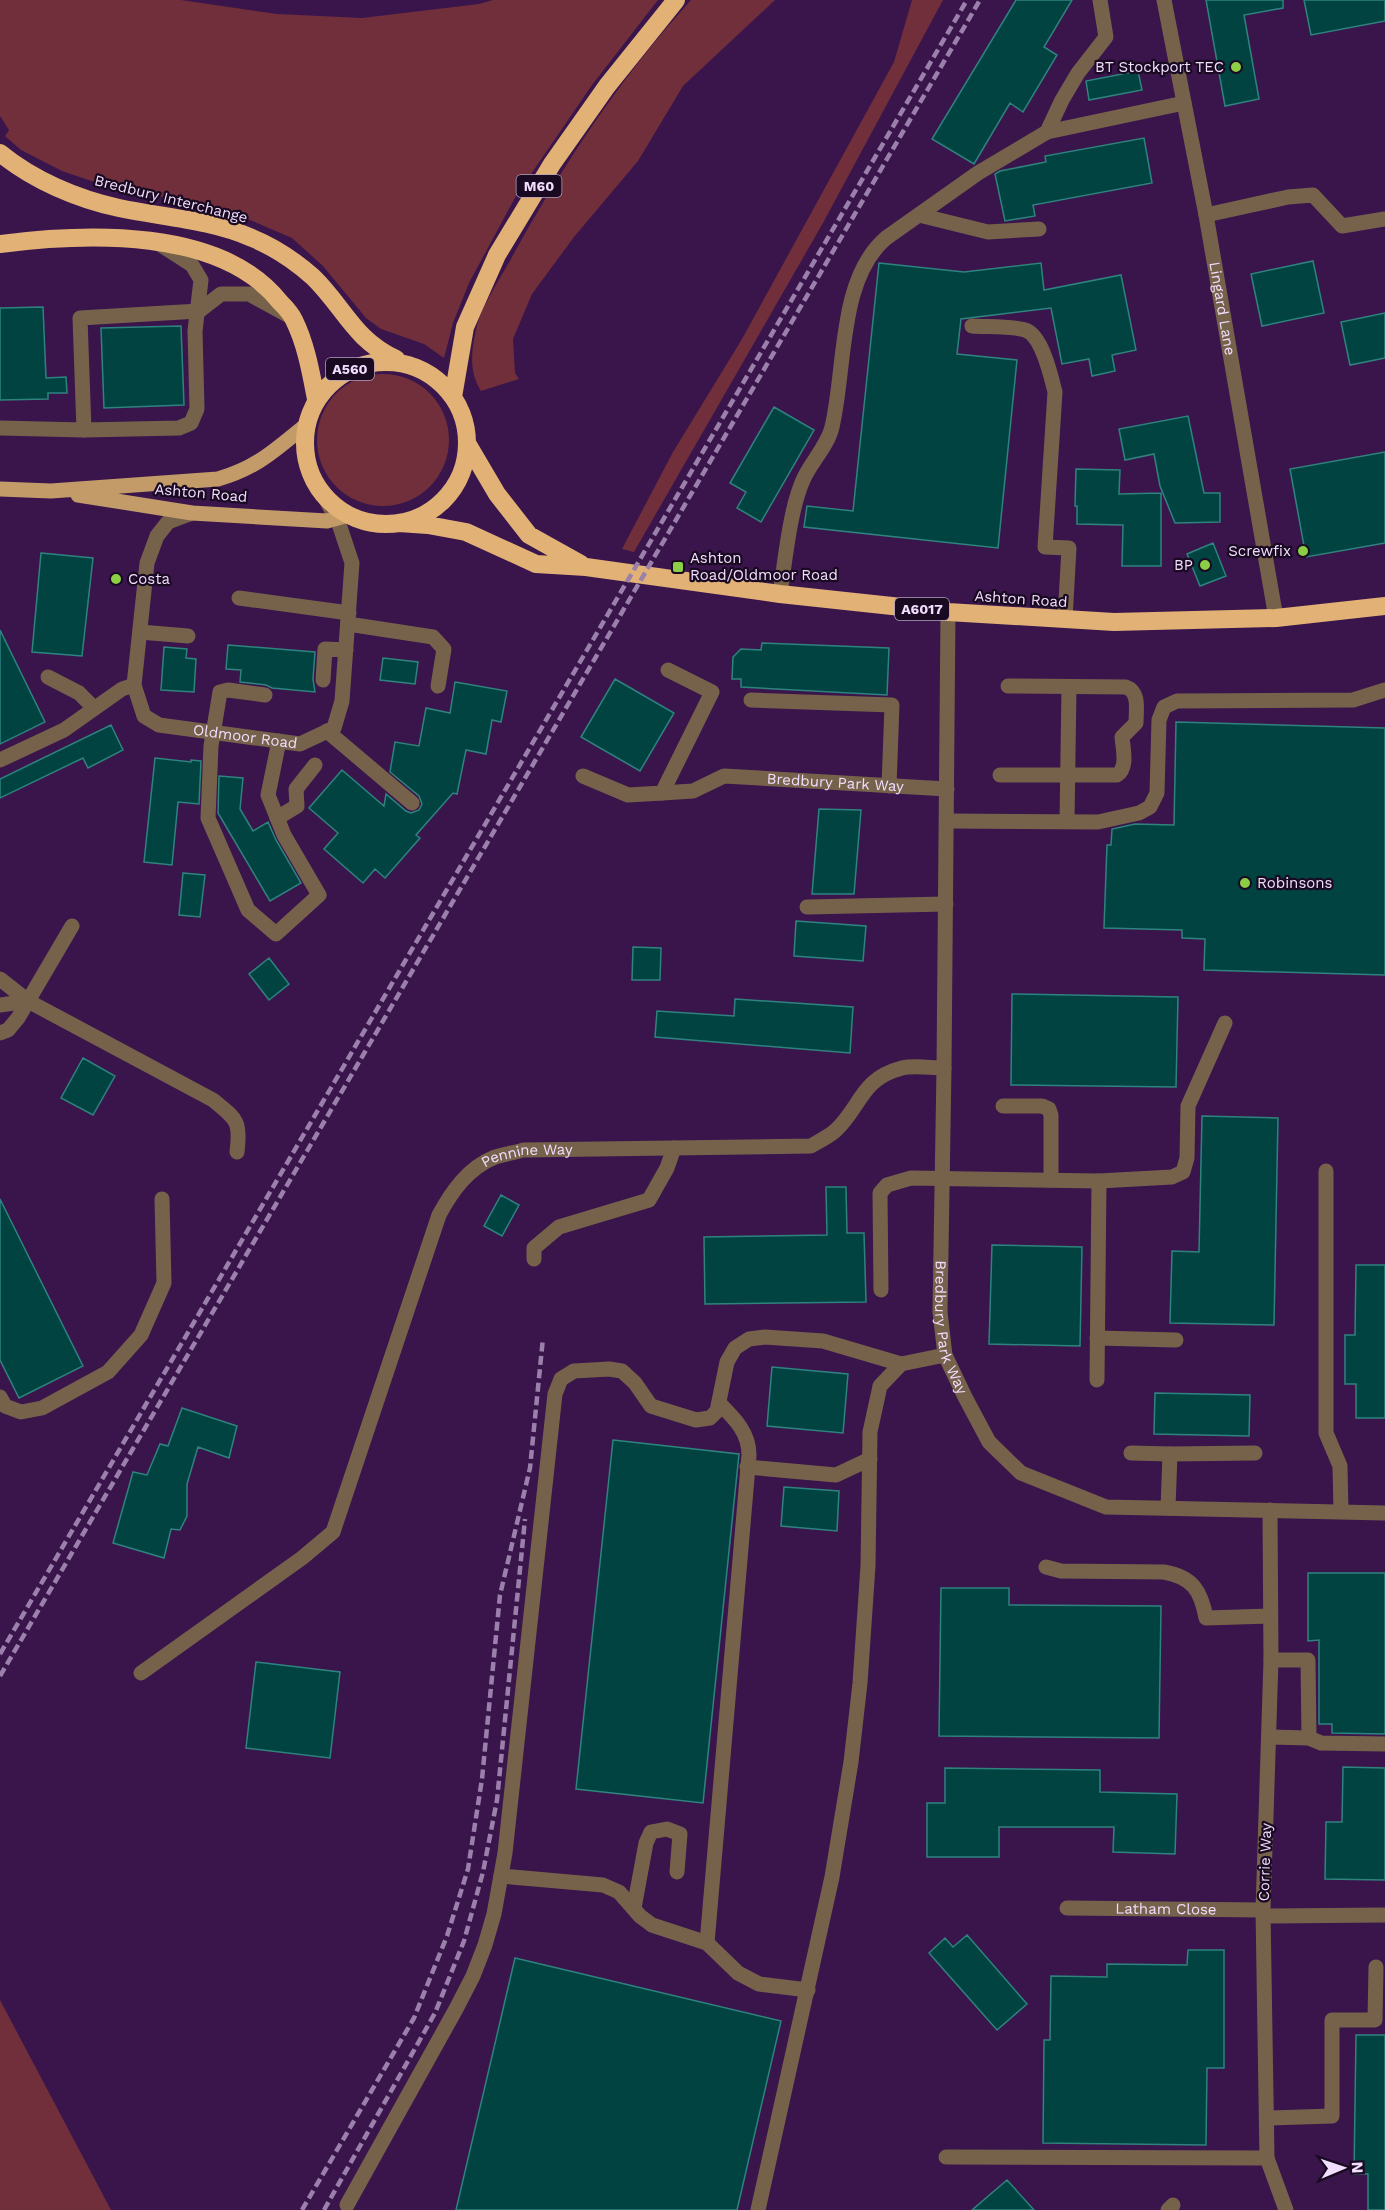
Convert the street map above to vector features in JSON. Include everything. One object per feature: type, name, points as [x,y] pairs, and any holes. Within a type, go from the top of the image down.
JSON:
[{"type":"highway","name":"M60","points":[[453,397],[465,327],[497,255],[552,164],[607,86],[676,0]]},
{"type":"highway","name":"Bredbury Interchange","points":[[0,153],[18,168],[83,197],[116,207],[205,224],[251,237],[286,255],[313,278],[356,330],[378,351],[424,370],[440,382],[453,397],[464,419],[467,443],[464,465],[455,486],[440,503],[421,516],[399,523],[382,524],[342,517],[310,475],[304,450],[306,425],[316,399],[333,380],[355,366],[380,361],[405,363]]},
{"type":"highway","name":"A560","points":[[0,244],[45,238],[99,237],[158,243],[201,251],[240,268],[271,290],[294,318],[310,366],[316,399]]},
{"type":"highway","name":"Ashton Road","points":[[467,443],[497,494],[529,535],[586,567]]},
{"type":"highway","name":"Ashton Road","points":[[399,523],[428,525],[466,532],[536,564],[586,567],[780,594],[948,612],[1114,622],[1276,618],[1385,606]]},
{"type":"main road","name":"Ashton Road","points":[[0,489],[51,491],[218,479],[261,462],[306,425]]},
{"type":"main road","name":"Ashton Road","points":[[51,491],[192,513],[327,521],[342,517]]},
{"type":"street","points":[[1047,132],[1078,73],[1106,37],[1100,0]]},
{"type":"street","name":"Lingard Lane","points":[[1164,0],[1206,215],[1276,618]]},
{"type":"street","points":[[780,594],[796,501],[804,479],[832,429],[854,289],[874,248],[978,173],[1047,132],[1184,103]]},
{"type":"street","points":[[1206,215],[1288,197],[1313,195],[1342,226],[1385,219]]},
{"type":"street","points":[[919,214],[988,232],[1040,229]]},
{"type":"street","points":[[0,428],[84,430],[179,428],[191,423],[197,409],[195,331],[201,280],[192,265],[158,243]]},
{"type":"street","points":[[84,430],[80,318],[199,311],[221,294],[249,294],[294,318]]},
{"type":"street","points":[[972,326],[1025,330],[1034,337],[1048,368],[1055,392],[1045,547],[1069,548],[1065,620]]},
{"type":"street","name":"Oldmoor Road","points":[[192,513],[168,522],[157,536],[147,563],[134,685],[144,716],[159,725],[300,744],[327,731]]},
{"type":"street","points":[[342,517],[352,563],[349,618],[342,701],[334,728],[327,731],[412,803]]},
{"type":"street","points":[[239,598],[349,618],[433,637],[444,649],[438,686]]},
{"type":"street","name":"Bredbury Park Way","points":[[948,612],[940,1312],[945,1354],[965,1397],[989,1442],[1021,1473],[1106,1507],[1385,1513]]},
{"type":"street","points":[[140,632],[189,636]]},
{"type":"street","points":[[322,680],[324,649],[346,650]]},
{"type":"street","points":[[583,776],[628,795],[662,793],[712,692],[668,670]]},
{"type":"street","points":[[48,677],[79,693],[94,708]]},
{"type":"street","points":[[0,760],[64,730],[122,689],[134,685]]},
{"type":"street","points":[[1000,775],[1117,775],[1122,772],[1124,766],[1122,737],[1136,723],[1136,694],[1132,689],[1126,687],[1008,686]]},
{"type":"street","points":[[1068,821],[1069,688]]},
{"type":"street","points":[[264,695],[228,690],[220,692],[213,732],[208,818],[248,910],[276,934],[319,895],[284,835],[268,795],[279,741]]},
{"type":"street","points":[[947,821],[1098,822],[1139,813],[1150,807],[1157,793],[1160,720],[1164,707],[1177,701],[1353,700],[1385,690]]},
{"type":"street","points":[[752,700],[892,705],[889,786]]},
{"type":"street","points":[[277,818],[297,806],[296,789],[315,765]]},
{"type":"street","name":"Bredbury Park Way","points":[[662,793],[693,791],[724,776],[947,789]]},
{"type":"street","points":[[807,908],[946,904]]},
{"type":"street","points":[[4,1031],[28,1001],[72,926]]},
{"type":"street","points":[[0,979],[28,1001],[213,1100],[234,1117],[239,1132],[237,1152]]},
{"type":"street","points":[[4,1031],[0,1005],[28,1001]]},
{"type":"street","points":[[881,1290],[880,1193],[887,1185],[901,1180],[943,1178],[1099,1181],[1172,1177],[1183,1172],[1187,1158],[1188,1106],[1225,1023]]},
{"type":"street","name":"Pennine Way","points":[[141,1673],[302,1558],[333,1532],[439,1215],[450,1193],[470,1172],[495,1157],[524,1150],[811,1146],[834,1132],[850,1113],[861,1094],[878,1078],[903,1068],[944,1068]]},
{"type":"street","points":[[1003,1106],[1042,1106],[1049,1109],[1051,1115],[1051,1180]]},
{"type":"street","points":[[534,1259],[534,1248],[558,1227],[649,1200],[667,1168],[674,1148]]},
{"type":"street","points":[[1326,1171],[1326,1433],[1340,1466],[1341,1511]]},
{"type":"street","points":[[1096,1380],[1099,1181]]},
{"type":"street","points":[[0,1397],[5,1406],[21,1412],[42,1408],[108,1372],[141,1335],[164,1283],[162,1199]]},
{"type":"street","points":[[347,2205],[456,2009],[472,1976],[494,1914],[501,1876],[555,1394],[561,1379],[574,1371],[609,1369],[622,1371],[635,1383],[651,1406],[696,1420],[710,1418],[717,1411],[727,1362],[735,1348],[749,1339],[765,1337],[823,1341],[901,1364],[945,1354]]},
{"type":"street","points":[[1097,1338],[1176,1340]]},
{"type":"street","points":[[758,2210],[832,1877],[853,1751],[867,1577],[870,1432],[880,1386],[901,1364]]},
{"type":"street","points":[[707,1942],[749,1447],[742,1430],[719,1402]]},
{"type":"street","points":[[1131,1453],[1255,1453]]},
{"type":"street","points":[[1168,1508],[1170,1454]]},
{"type":"street","points":[[747,1467],[836,1475],[870,1459]]},
{"type":"street","name":"Corrie Way","points":[[1270,1510],[1269,1737],[1263,1913],[1266,2118],[1267,2158],[1286,2210]]},
{"type":"street","points":[[1046,1566],[1061,1571],[1175,1574],[1189,1580],[1198,1592],[1204,1605],[1206,1618],[1270,1616]]},
{"type":"street","points":[[1270,1660],[1308,1660],[1309,1738]]},
{"type":"street","points":[[1269,1737],[1309,1738],[1321,1743],[1385,1744]]},
{"type":"street","points":[[634,1908],[646,1843],[651,1832],[667,1829],[680,1834],[676,1872]]},
{"type":"street","points":[[501,1876],[603,1886],[619,1892],[640,1916],[652,1925],[707,1942],[738,1973],[759,1984],[808,1990]]},
{"type":"street","name":"Latham Close","points":[[1067,1908],[1385,1916]]},
{"type":"street","points":[[1266,2118],[1332,2116],[1332,2020],[1375,2020],[1376,1967]]},
{"type":"street","points":[[946,2157],[1267,2158]]},
{"type":"shaded area","points":[[0,0],[181,0],[277,14],[362,18],[479,4],[493,0],[658,0],[592,85],[516,196],[469,283],[453,323],[444,358],[424,344],[381,329],[366,318],[323,266],[292,238],[243,217],[187,201],[115,189],[62,171],[21,150],[5,136],[9,130],[0,116]]},
{"type":"shaded area","points":[[691,0],[775,0],[683,86],[638,161],[574,237],[532,294],[513,339],[515,373],[519,379],[481,391],[474,377],[473,346],[478,321],[491,293],[551,189],[594,123],[665,29]]},
{"type":"shaded area","points":[[912,0],[943,0],[823,223],[634,552],[622,549],[673,452],[742,339],[894,62]]},
{"type":"shaded area","points":[[383,374],[408,379],[430,393],[444,415],[449,440],[444,465],[430,487],[408,501],[383,506],[358,501],[336,487],[322,465],[317,440],[322,415],[336,393],[358,379]]},
{"type":"shaded area","points":[[0,2000],[111,2210],[0,2210]]},
{"type":"building","points":[[1016,0],[1072,0],[1044,47],[1057,55],[1023,112],[1010,103],[974,164],[932,139]]},
{"type":"building","name":"BT Stockport TEC","points":[[1206,0],[1283,0],[1283,8],[1244,15],[1259,99],[1225,106]]},
{"type":"building","points":[[1304,0],[1385,0],[1385,21],[1311,35]]},
{"type":"building","points":[[1138,71],[1142,90],[1089,100],[1086,81]]},
{"type":"building","points":[[1144,138],[1152,183],[1033,205],[1035,216],[1005,221],[995,174],[1000,171],[1046,162],[1045,156]]},
{"type":"building","points":[[1313,261],[1324,313],[1262,326],[1251,274]]},
{"type":"building","points":[[879,263],[964,272],[1041,263],[1044,290],[1121,275],[1136,350],[1112,355],[1115,371],[1092,376],[1089,359],[1062,364],[1051,308],[961,319],[957,354],[1017,360],[998,548],[804,527],[807,506],[853,511]]},
{"type":"building","points":[[43,307],[46,378],[66,377],[67,393],[48,393],[48,399],[0,400],[0,308]]},
{"type":"building","points":[[1385,313],[1385,358],[1350,365],[1341,322]]},
{"type":"building","points":[[181,326],[184,405],[104,408],[101,328]]},
{"type":"building","points":[[774,407],[814,430],[761,522],[737,508],[746,492],[730,483]]},
{"type":"building","points":[[1188,416],[1204,493],[1220,493],[1220,522],[1175,523],[1160,486],[1154,454],[1125,460],[1119,429]]},
{"type":"building","points":[[1385,452],[1385,543],[1306,557],[1290,469]]},
{"type":"building","points":[[1076,469],[1120,470],[1119,494],[1161,493],[1161,566],[1122,566],[1123,525],[1077,524]]},
{"type":"building","points":[[1213,543],[1226,576],[1200,586],[1187,554]]},
{"type":"building","points":[[41,553],[93,558],[82,656],[32,652]]},
{"type":"building","points":[[0,630],[45,722],[0,744]]},
{"type":"building","points":[[762,643],[889,648],[887,695],[741,687],[741,679],[732,679],[733,657],[741,649],[761,650]]},
{"type":"building","points":[[228,645],[315,652],[313,679],[315,692],[240,682],[241,670],[226,669]]},
{"type":"building","points":[[164,647],[187,649],[186,658],[196,659],[194,692],[161,690]]},
{"type":"building","points":[[383,658],[418,662],[415,684],[380,680]]},
{"type":"building","points":[[615,679],[674,713],[640,771],[581,737]]},
{"type":"building","points":[[455,682],[507,691],[501,722],[492,720],[486,754],[466,750],[457,794],[453,793],[416,835],[420,838],[385,878],[375,869],[363,883],[324,849],[338,833],[309,808],[342,770],[384,806],[386,794],[406,811],[411,813],[419,810],[422,804],[419,796],[390,772],[395,742],[419,746],[426,708],[450,713]]},
{"type":"building","name":"Robinsons","points":[[1176,722],[1385,728],[1385,975],[1204,970],[1205,939],[1182,938],[1182,930],[1104,928],[1107,845],[1111,845],[1112,829],[1135,824],[1174,825]]},
{"type":"building","points":[[111,725],[123,750],[88,768],[83,758],[0,798],[0,779]]},
{"type":"building","points":[[155,758],[201,761],[199,804],[178,802],[172,865],[144,862]]},
{"type":"building","points":[[219,776],[243,778],[240,809],[253,831],[268,822],[301,883],[270,901],[218,813]]},
{"type":"building","points":[[819,809],[861,810],[854,894],[812,894]]},
{"type":"building","points":[[183,873],[205,875],[200,917],[179,915]]},
{"type":"building","points":[[796,921],[866,926],[863,961],[794,956]]},
{"type":"building","points":[[633,947],[661,948],[660,980],[632,980]]},
{"type":"building","points":[[269,958],[289,984],[269,1000],[249,974]]},
{"type":"building","points":[[1012,994],[1178,997],[1176,1087],[1011,1085]]},
{"type":"building","points":[[735,999],[853,1007],[850,1053],[655,1037],[657,1011],[734,1016]]},
{"type":"building","points":[[83,1058],[115,1076],[93,1115],[61,1098]]},
{"type":"building","points":[[1202,1116],[1278,1118],[1274,1325],[1170,1323],[1172,1251],[1199,1252]]},
{"type":"building","points":[[826,1187],[846,1187],[847,1233],[864,1233],[866,1302],[705,1304],[704,1237],[827,1235]]},
{"type":"building","points":[[501,1195],[519,1205],[502,1236],[484,1226]]},
{"type":"building","points":[[0,1199],[83,1366],[19,1398],[0,1360]]},
{"type":"building","points":[[992,1245],[1082,1247],[1080,1346],[989,1344]]},
{"type":"building","points":[[1356,1265],[1385,1265],[1385,1418],[1356,1418],[1356,1384],[1345,1384],[1345,1335],[1355,1335]]},
{"type":"building","points":[[772,1367],[848,1374],[843,1433],[767,1426]]},
{"type":"building","points":[[1155,1393],[1250,1395],[1249,1436],[1154,1434]]},
{"type":"building","points":[[182,1408],[237,1426],[229,1458],[198,1447],[187,1484],[187,1516],[180,1530],[171,1529],[164,1558],[113,1543],[133,1472],[147,1475],[160,1444],[168,1446]]},
{"type":"building","points":[[613,1440],[739,1454],[703,1803],[576,1789]]},
{"type":"building","points":[[784,1487],[839,1491],[837,1531],[781,1526]]},
{"type":"building","points":[[1308,1573],[1385,1573],[1385,1734],[1332,1733],[1332,1724],[1319,1724],[1319,1640],[1308,1641]]},
{"type":"building","points":[[941,1588],[1009,1588],[1009,1605],[1161,1606],[1159,1738],[939,1736]]},
{"type":"building","points":[[256,1662],[340,1672],[330,1758],[246,1748]]},
{"type":"building","points":[[1343,1767],[1385,1768],[1385,1880],[1325,1879],[1326,1822],[1342,1822]]},
{"type":"building","points":[[945,1768],[1100,1770],[1100,1792],[1177,1794],[1175,1854],[1113,1852],[1114,1827],[999,1827],[999,1857],[927,1857],[927,1803],[945,1803]]},
{"type":"building","points":[[967,1935],[1027,2004],[997,2030],[929,1953],[945,1938],[953,1947]]},
{"type":"building","points":[[1188,1950],[1224,1950],[1224,2068],[1207,2068],[1206,2145],[1043,2143],[1044,2040],[1050,2040],[1051,1976],[1107,1977],[1107,1964],[1187,1965]]},
{"type":"building","points":[[515,1958],[781,2021],[737,2210],[456,2210]]},
{"type":"building","points":[[1356,2035],[1385,2035],[1385,2210],[1368,2210],[1368,2174],[1354,2174]]},
{"type":"building","points":[[1007,2180],[1034,2210],[972,2210]]},
{"type":"railway","points":[[0,1654],[967,0]]},
{"type":"railway","points":[[0,1676],[980,0]]},
{"type":"railway","points":[[302,2210],[414,2018],[447,1936],[468,1869],[482,1779],[500,1595],[530,1468],[543,1338]]},
{"type":"railway","points":[[324,2210],[435,2013],[464,1941],[483,1872],[497,1800],[525,1519]]},
{"type":"place","name":"BT Stockport TEC","points":[[1236,67]]},
{"type":"place","name":"Screwfix","points":[[1303,551]]},
{"type":"place","name":"BP","points":[[1205,565]]},
{"type":"place","name":"Ashton Road/Oldmoor Road","points":[[678,567]]},
{"type":"place","name":"Costa","points":[[116,579]]},
{"type":"place","name":"Robinsons","points":[[1245,883]]}]
